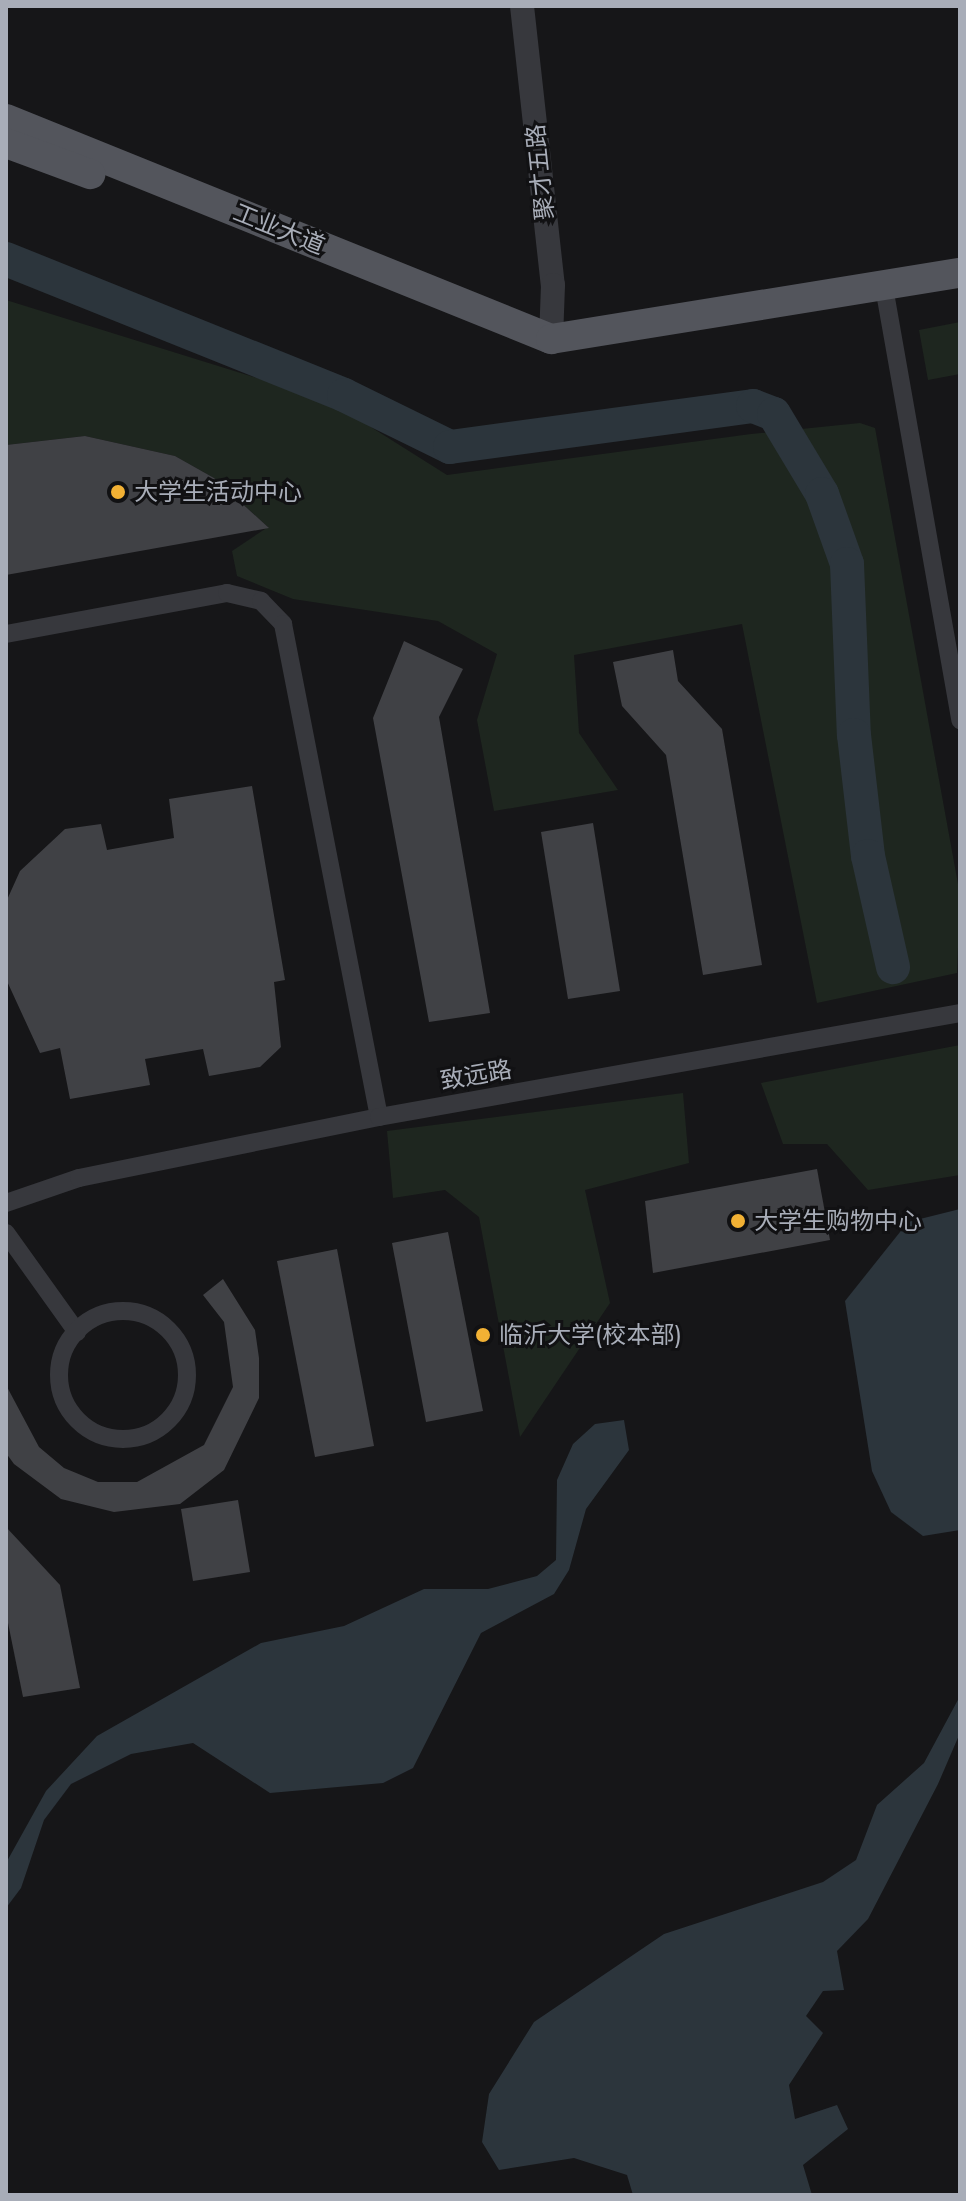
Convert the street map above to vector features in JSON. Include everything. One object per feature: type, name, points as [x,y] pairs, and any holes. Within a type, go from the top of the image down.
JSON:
[{"type":"main road","name":"工业大道","points":[[6,119],[551,339]]},
{"type":"main road","name":"工业大道","points":[[6,143],[496,338],[551,339],[885,296],[960,291]]},
{"type":"main road","name":"工业大道","points":[[885,296],[960,273]]},
{"type":"street","name":"聚才五路","points":[[522,6],[553,285],[551,339]]},
{"type":"street","points":[[885,296],[960,720]]},
{"type":"street","points":[[6,634],[227,593],[261,601],[283,624],[379,1117]]},
{"type":"street","name":"致远路","points":[[6,1203],[79,1178],[379,1117],[960,1013]]},
{"type":"street","points":[[6,1233],[77,1332]]},
{"type":"street","points":[[124,1310],[161,1323],[178,1341],[187,1380],[170,1420],[121,1440],[84,1427],[61,1391],[62,1354],[77,1332],[102,1314],[124,1310]]},
{"type":"shaded area","points":[[6,300],[328,400],[447,475],[751,434],[860,423],[875,428],[960,895],[957,973],[817,1003],[742,624],[574,655],[579,733],[618,790],[494,811],[477,720],[497,654],[438,621],[293,599],[237,576],[232,551],[268,527],[214,478],[175,456],[85,436],[6,445]]},
{"type":"shaded area","points":[[960,322],[960,374],[928,380],[919,330]]},
{"type":"shaded area","points":[[960,1045],[960,1175],[868,1190],[827,1144],[783,1144],[761,1083]]},
{"type":"shaded area","points":[[683,1093],[689,1163],[585,1190],[610,1303],[520,1437],[479,1217],[445,1190],[393,1198],[387,1131]]},
{"type":"shaded area","points":[[960,1209],[960,1530],[923,1536],[891,1512],[872,1471],[845,1301],[908,1222]]},
{"type":"shaded area","points":[[624,1420],[629,1450],[586,1509],[569,1570],[554,1594],[481,1633],[413,1768],[383,1783],[270,1793],[193,1743],[131,1754],[71,1784],[44,1820],[21,1888],[6,1908],[6,1863],[46,1791],[97,1736],[261,1643],[344,1626],[424,1589],[488,1589],[537,1576],[556,1560],[557,1480],[573,1444],[595,1424]]},
{"type":"shaded area","points":[[960,1696],[960,1733],[938,1784],[868,1919],[837,1951],[844,1990],[823,1991],[806,2016],[823,2033],[789,2085],[795,2119],[837,2105],[848,2129],[803,2165],[812,2195],[633,2195],[627,2175],[574,2158],[499,2170],[482,2142],[489,2094],[534,2022],[664,1934],[823,1882],[856,1860],[877,1805],[924,1763]]},
{"type":"building","name":"大学生活动中心","points":[[85,436],[175,456],[214,478],[269,528],[6,575],[6,445]]},
{"type":"building","points":[[404,641],[463,669],[439,717],[490,1013],[429,1022],[373,718]]},
{"type":"building","points":[[673,650],[678,681],[722,729],[762,965],[703,975],[666,755],[622,706],[613,662]]},
{"type":"building","points":[[252,786],[285,980],[274,982],[281,1047],[260,1067],[209,1076],[203,1049],[145,1059],[150,1085],[70,1099],[60,1048],[40,1053],[6,979],[6,902],[20,871],[65,829],[101,824],[107,850],[174,838],[169,799]]},
{"type":"building","points":[[593,823],[620,991],[568,999],[541,832]]},
{"type":"building","name":"大学生购物中心","points":[[817,1169],[830,1240],[653,1273],[645,1201]]},
{"type":"building","points":[[448,1232],[483,1411],[426,1422],[392,1243]]},
{"type":"building","points":[[337,1249],[374,1446],[315,1457],[277,1261]]},
{"type":"building","points":[[223,1279],[255,1330],[259,1358],[259,1398],[224,1470],[180,1504],[114,1512],[61,1499],[14,1464],[6,1453],[6,1385],[39,1447],[64,1468],[98,1482],[137,1482],[204,1445],[233,1387],[224,1322],[203,1295]]},
{"type":"building","points":[[238,1500],[250,1572],[193,1581],[181,1509]]},
{"type":"building","points":[[6,1527],[60,1585],[80,1688],[23,1697],[6,1613]]},
{"type":"waterway","points":[[6,259],[344,395],[450,447],[753,406],[774,414],[822,494],[847,564],[854,735],[868,856],[893,967]]},
{"type":"place","name":"大学生活动中心","points":[[118,492]]},
{"type":"place","name":"大学生购物中心","points":[[738,1221]]},
{"type":"place","name":"临沂大学(校本部)","points":[[483,1335]]}]
